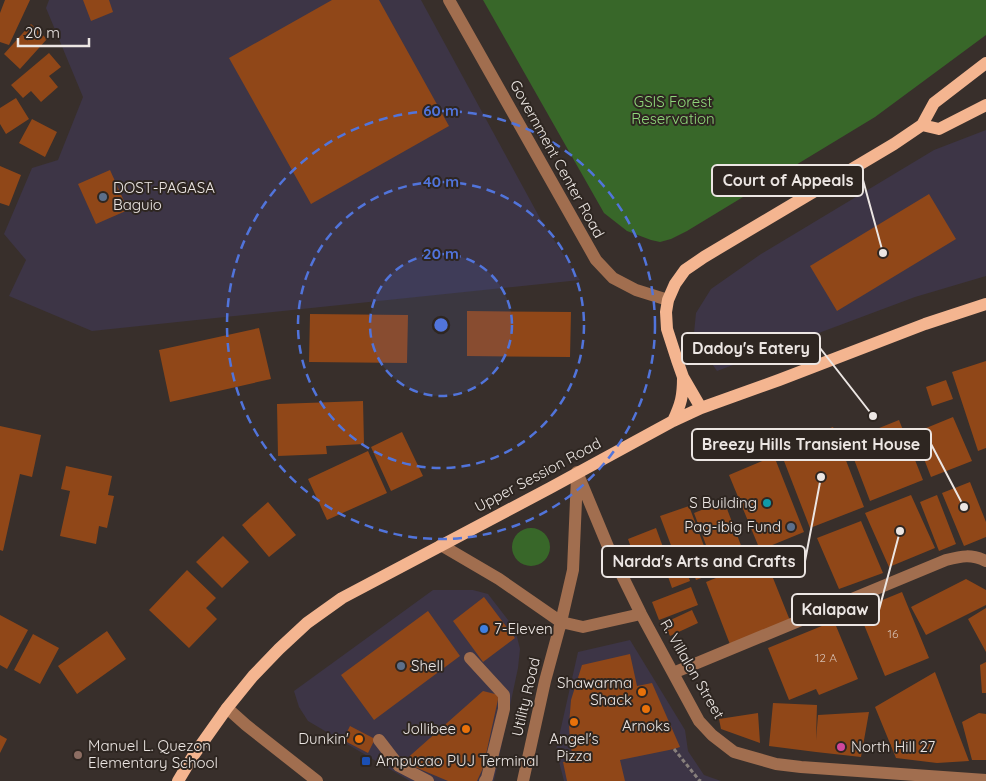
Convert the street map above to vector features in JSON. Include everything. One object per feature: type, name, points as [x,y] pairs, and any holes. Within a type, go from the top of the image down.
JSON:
[{"type":"main road","points":[[701,408],[683,377],[667,329],[666,312],[668,300],[685,270],[894,144],[922,125],[934,103],[986,63]]},
{"type":"main road","points":[[922,125],[938,129],[986,105]]},
{"type":"main road","name":"Upper Session Road","points":[[178,781],[193,756],[252,676],[307,623],[342,598],[673,421],[701,408],[925,324],[986,304]]},
{"type":"main road","points":[[673,421],[683,396],[683,377]]},
{"type":"street","name":"Government Center Road","points":[[450,0],[596,260],[613,278],[636,290],[668,300]]},
{"type":"street","name":"R. Villalon Street","points":[[577,472],[609,550],[673,673],[700,721],[712,735],[734,752],[776,764],[801,767],[986,780]]},
{"type":"street","name":"Utility Road","points":[[523,781],[545,681],[573,570],[577,472]]},
{"type":"street","points":[[440,545],[499,579],[561,622],[583,627],[641,614]]},
{"type":"street","points":[[673,673],[946,560],[962,556],[976,557],[986,561]]},
{"type":"street","points":[[470,658],[504,695],[503,717],[488,778],[485,781]]},
{"type":"street","points":[[228,708],[246,725],[317,781]]},
{"type":"street","points":[[378,740],[399,766],[428,781]]},
{"type":"path","points":[[674,749],[700,781]]},
{"type":"shaded area","points":[[49,0],[421,0],[541,220],[580,280],[92,331],[9,296],[26,260],[4,234],[32,168],[58,160],[83,97],[46,8]]},
{"type":"shaded area","points":[[986,130],[986,276],[915,297],[717,371],[699,345],[694,333],[696,313],[711,289],[761,254],[934,150]]},
{"type":"shaded area","points":[[433,590],[473,590],[488,594],[515,629],[520,649],[518,668],[494,781],[410,781],[308,721],[299,707],[294,691]]},
{"type":"shaded area","points":[[630,640],[685,730],[688,751],[704,775],[721,781],[564,781],[556,750],[578,652]]},
{"type":"green space","name":"GSIS Forest Reservation","points":[[483,0],[986,0],[986,35],[875,117],[687,231],[660,242],[627,231],[604,213]]},
{"type":"green space","points":[[531,528],[545,533],[550,547],[545,561],[531,566],[517,561],[512,547],[517,533]]},
{"type":"building","points":[[5,0],[30,0],[9,45],[0,42],[0,13]]},
{"type":"building","points":[[83,0],[109,0],[113,12],[91,21]]},
{"type":"building","points":[[332,0],[379,0],[449,126],[311,204],[229,58]]},
{"type":"building","points":[[31,24],[47,39],[20,69],[4,54]]},
{"type":"building","points":[[49,53],[61,67],[49,76],[58,87],[41,102],[31,91],[23,98],[11,85]]},
{"type":"building","points":[[16,98],[29,119],[6,134],[0,124],[0,108]]},
{"type":"building","points":[[32,119],[57,132],[45,157],[19,143]]},
{"type":"building","points":[[0,166],[21,175],[9,206],[0,203]]},
{"type":"building","name":"DOST-PAGASA Baguio","points":[[110,170],[128,210],[96,224],[78,184]]},
{"type":"building","points":[[929,194],[956,239],[837,311],[810,266]]},
{"type":"building","points":[[467,311],[571,312],[570,357],[467,356]]},
{"type":"building","points":[[310,314],[408,315],[407,363],[309,362]]},
{"type":"building","points":[[259,328],[271,379],[170,402],[159,350]]},
{"type":"building","points":[[986,361],[986,448],[978,451],[952,372]]},
{"type":"building","points":[[946,380],[953,399],[932,406],[926,387]]},
{"type":"building","points":[[363,401],[364,444],[326,446],[327,454],[278,456],[277,404]]},
{"type":"building","points":[[953,417],[972,461],[931,477],[914,433]]},
{"type":"building","points":[[899,420],[923,480],[870,501],[847,441]]},
{"type":"building","points":[[0,426],[41,435],[32,477],[20,474],[3,551],[0,550]]},
{"type":"building","points":[[833,427],[864,507],[810,528],[779,448]]},
{"type":"building","points":[[402,432],[423,476],[391,491],[371,447]]},
{"type":"building","points":[[368,451],[387,493],[327,520],[308,479]]},
{"type":"building","name":"S Building","points":[[774,456],[804,532],[760,550],[729,475]]},
{"type":"building","points":[[66,466],[112,476],[108,495],[114,496],[107,528],[99,526],[96,544],[60,536],[70,491],[61,489]]},
{"type":"building","points":[[970,482],[986,522],[986,537],[964,546],[942,493]]},
{"type":"building","points":[[911,495],[935,548],[889,567],[865,513]]},
{"type":"building","points":[[937,495],[956,544],[939,551],[920,502]]},
{"type":"building","points":[[724,501],[747,561],[696,580],[689,561],[709,553],[694,513]]},
{"type":"building","points":[[268,502],[296,535],[269,557],[242,525]]},
{"type":"building","points":[[689,506],[704,546],[675,556],[660,516]]},
{"type":"building","points":[[861,521],[883,573],[839,589],[817,538]]},
{"type":"building","points":[[656,528],[667,558],[639,570],[628,539]]},
{"type":"building","points":[[223,536],[249,562],[222,588],[196,562]]},
{"type":"building","points":[[682,558],[690,581],[672,588],[664,565]]},
{"type":"building","points":[[765,558],[791,623],[731,647],[706,582]]},
{"type":"building","points":[[187,570],[216,598],[206,608],[217,619],[189,648],[149,610]]},
{"type":"building","points":[[966,579],[986,590],[986,605],[926,635],[911,607]]},
{"type":"building","points":[[691,587],[698,605],[659,620],[652,602]]},
{"type":"building","points":[[902,592],[929,658],[885,676],[858,610]]},
{"type":"building","name":"7-Eleven","points":[[484,597],[515,638],[483,662],[453,621]]},
{"type":"building","points":[[986,608],[986,652],[968,619]]},
{"type":"building","points":[[692,610],[698,623],[670,636],[664,623]]},
{"type":"building","name":"Shell","points":[[428,611],[460,656],[374,720],[341,675]]},
{"type":"building","points":[[0,615],[28,630],[7,669],[0,665]]},
{"type":"building","points":[[834,621],[858,679],[819,695],[816,689],[789,700],[768,648]]},
{"type":"building","points":[[107,631],[126,659],[77,694],[58,666]]},
{"type":"building","points":[[33,634],[59,648],[40,684],[14,670]]},
{"type":"building","points":[[630,654],[637,686],[652,683],[680,747],[620,760],[625,781],[567,781],[563,762],[573,761],[569,725],[571,700],[582,665]]},
{"type":"building","points":[[986,662],[986,693],[982,693],[980,665]]},
{"type":"building","points":[[935,672],[969,761],[937,763],[896,758],[875,707]]},
{"type":"building","name":"Jollibee","points":[[483,691],[499,695],[483,768],[477,781],[448,781],[403,762]]},
{"type":"building","points":[[773,703],[817,705],[816,740],[818,715],[869,712],[861,757],[769,746]]},
{"type":"building","points":[[758,713],[760,743],[721,729],[719,719]]},
{"type":"building","points":[[979,713],[986,714],[986,760],[972,760],[962,722]]},
{"type":"building","name":"Dunkin'","points":[[350,726],[375,739],[368,753],[343,740]]},
{"type":"building","points":[[0,735],[7,739],[0,753]]},
{"type":"place","name":"DOST-PAGASA Baguio","points":[[103,197]]},
{"type":"place","name":"Court of Appeals","points":[[883,253]]},
{"type":"place","name":"Dadoy's Eatery","points":[[873,416]]},
{"type":"place","name":"Narda's Arts and Crafts","points":[[821,477]]},
{"type":"place","name":"S Building","points":[[767,503]]},
{"type":"place","name":"Breezy Hills Transient House","points":[[964,507]]},
{"type":"place","name":"Pag-ibig Fund","points":[[791,527]]},
{"type":"place","name":"Kalapaw","points":[[900,531]]},
{"type":"place","name":"7-Eleven","points":[[484,629]]},
{"type":"place","name":"Shell","points":[[401,666]]},
{"type":"place","name":"Shawarma Shack","points":[[642,692]]},
{"type":"place","name":"Arnoks","points":[[646,709]]},
{"type":"place","name":"Angel's Pizza","points":[[574,722]]},
{"type":"place","name":"Jollibee","points":[[466,729]]},
{"type":"place","name":"Dunkin'","points":[[359,739]]},
{"type":"place","name":"North Hill 27","points":[[841,747]]},
{"type":"place","name":"Manuel L. Quezon Elementary School","points":[[78,755]]},
{"type":"place","name":"Ampucao PUJ Terminal","points":[[366,761]]}]
